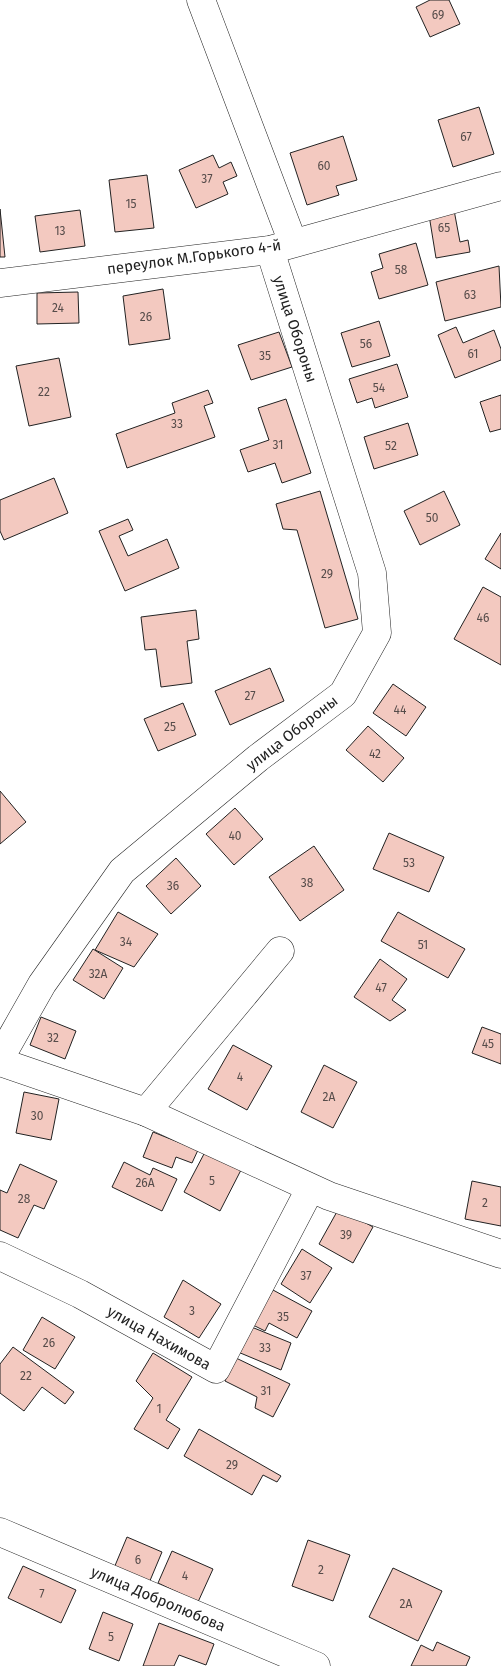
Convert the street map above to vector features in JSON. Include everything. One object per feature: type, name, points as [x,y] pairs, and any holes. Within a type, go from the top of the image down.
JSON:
[{"type":"street","name":"улица Обороны","points":[[0,1060],[42,984],[122,872],[258,758],[343,694],[377,632],[372,573],[281,246],[201,0]]},
{"type":"street","name":"переулок М.Горького 4-й","points":[[0,283],[281,246],[501,186]]},
{"type":"street","points":[[146,1112],[280,951]]},
{"type":"street","points":[[0,1060],[146,1112],[310,1189],[501,1254]]},
{"type":"street","name":"улица Нахимова","points":[[0,1256],[80,1294],[216,1369],[310,1189]]},
{"type":"street","name":"улица Добролюбова","points":[[0,1532],[316,1666]]},
{"type":"building","points":[[430,0],[449,0],[460,24],[430,37],[416,7]]},
{"type":"building","points":[[479,107],[494,154],[453,167],[438,120]]},
{"type":"building","points":[[343,136],[357,180],[336,186],[339,195],[307,205],[290,153]]},
{"type":"building","points":[[213,155],[219,168],[231,162],[237,176],[223,182],[228,194],[196,208],[179,170]]},
{"type":"building","points":[[147,175],[154,228],[115,232],[109,180]]},
{"type":"building","points":[[0,209],[5,257],[0,257]]},
{"type":"building","points":[[80,210],[85,246],[40,252],[35,216]]},
{"type":"building","points":[[454,210],[460,242],[468,240],[470,252],[436,258],[429,215]]},
{"type":"building","points":[[416,243],[428,285],[379,299],[371,272],[383,268],[379,254]]},
{"type":"building","points":[[499,266],[501,307],[445,321],[436,282]]},
{"type":"building","points":[[163,289],[170,339],[129,345],[123,296]]},
{"type":"building","points":[[78,292],[79,323],[37,324],[37,293]]},
{"type":"building","points":[[379,321],[390,356],[352,367],[341,333]]},
{"type":"building","points":[[456,327],[463,343],[494,330],[501,349],[501,360],[455,378],[438,335]]},
{"type":"building","points":[[279,332],[292,367],[251,380],[238,345]]},
{"type":"building","points":[[59,358],[71,417],[29,426],[16,366]]},
{"type":"building","points":[[397,364],[408,397],[375,408],[372,398],[357,403],[349,379]]},
{"type":"building","points":[[208,390],[213,403],[204,406],[215,437],[127,468],[116,434],[175,413],[172,403]]},
{"type":"building","points":[[501,395],[501,429],[490,432],[480,402]]},
{"type":"building","points":[[286,399],[311,473],[282,483],[275,463],[248,472],[240,450],[269,440],[258,408]]},
{"type":"building","points":[[408,423],[418,455],[374,469],[364,437]]},
{"type":"building","points":[[54,478],[68,513],[4,540],[0,531],[0,500]]},
{"type":"building","points":[[320,491],[358,619],[325,628],[297,530],[283,529],[276,504]]},
{"type":"building","points":[[444,491],[460,525],[420,545],[404,511]]},
{"type":"building","points":[[128,519],[133,530],[119,536],[128,556],[167,539],[179,568],[125,591],[99,531]]},
{"type":"building","points":[[501,533],[501,569],[485,559]]},
{"type":"building","points":[[483,587],[501,597],[501,665],[454,639]]},
{"type":"building","points":[[196,610],[199,639],[187,641],[192,683],[161,687],[156,649],[145,650],[141,617]]},
{"type":"building","points":[[270,668],[284,701],[230,725],[215,691]]},
{"type":"building","points":[[393,684],[426,707],[406,736],[373,713]]},
{"type":"building","points":[[183,703],[196,735],[158,751],[144,719]]},
{"type":"building","points":[[368,726],[404,758],[383,782],[346,750]]},
{"type":"building","points":[[0,791],[26,822],[0,844]]},
{"type":"building","points":[[235,808],[263,839],[234,865],[206,834]]},
{"type":"building","points":[[389,833],[444,857],[429,892],[373,869]]},
{"type":"building","points":[[314,846],[344,890],[300,921],[269,877]]},
{"type":"building","points":[[176,858],[201,886],[171,914],[146,886]]},
{"type":"building","points":[[118,912],[158,934],[134,967],[95,950]]},
{"type":"building","points":[[398,912],[465,949],[448,978],[381,941]]},
{"type":"building","points":[[93,949],[123,968],[104,999],[73,980]]},
{"type":"building","points":[[380,959],[407,979],[392,1000],[406,1010],[390,1021],[354,997]]},
{"type":"building","points":[[41,1017],[76,1031],[65,1059],[30,1045]]},
{"type":"building","points":[[482,1027],[501,1034],[501,1064],[472,1053]]},
{"type":"building","points":[[233,1045],[272,1066],[247,1110],[208,1089]]},
{"type":"building","points":[[324,1065],[357,1082],[333,1128],[301,1112]]},
{"type":"building","points":[[24,1092],[59,1099],[51,1140],[16,1133]]},
{"type":"building","points":[[153,1132],[198,1150],[192,1163],[176,1157],[172,1168],[143,1157]]},
{"type":"building","points":[[205,1152],[241,1170],[220,1211],[184,1192]]},
{"type":"building","points":[[124,1162],[150,1175],[153,1168],[177,1179],[162,1211],[112,1187]]},
{"type":"building","points":[[20,1164],[57,1181],[44,1209],[34,1205],[18,1238],[0,1230],[0,1190],[7,1193]]},
{"type":"building","points":[[472,1181],[501,1187],[501,1226],[465,1219]]},
{"type":"building","points":[[339,1208],[373,1227],[353,1263],[319,1244]]},
{"type":"building","points":[[302,1249],[332,1268],[310,1303],[281,1284]]},
{"type":"building","points":[[183,1280],[221,1304],[199,1338],[164,1317]]},
{"type":"building","points":[[273,1290],[312,1311],[297,1338],[269,1323],[265,1331],[253,1325]]},
{"type":"building","points":[[42,1317],[75,1337],[55,1369],[23,1350]]},
{"type":"building","points":[[249,1326],[291,1343],[281,1370],[238,1352]]},
{"type":"building","points":[[13,1347],[74,1392],[65,1404],[42,1387],[24,1411],[0,1393],[0,1364]]},
{"type":"building","points":[[153,1353],[192,1377],[166,1420],[180,1429],[168,1449],[134,1429],[153,1398],[136,1381]]},
{"type":"building","points":[[236,1358],[290,1384],[273,1417],[255,1408],[257,1397],[225,1381]]},
{"type":"building","points":[[199,1429],[281,1476],[277,1482],[263,1475],[252,1495],[184,1456]]},
{"type":"building","points":[[127,1537],[162,1552],[149,1583],[114,1568]]},
{"type":"building","points":[[308,1540],[350,1555],[333,1601],[292,1586]]},
{"type":"building","points":[[172,1551],[213,1569],[198,1602],[158,1583]]},
{"type":"building","points":[[23,1566],[76,1590],[61,1623],[8,1598]]},
{"type":"building","points":[[393,1568],[442,1591],[418,1641],[369,1617]]},
{"type":"building","points":[[103,1612],[133,1624],[119,1661],[89,1649]]},
{"type":"building","points":[[159,1623],[214,1644],[206,1665],[179,1655],[174,1666],[143,1666]]},
{"type":"building","points":[[437,1642],[470,1657],[466,1666],[411,1666],[421,1645],[433,1651]]}]
